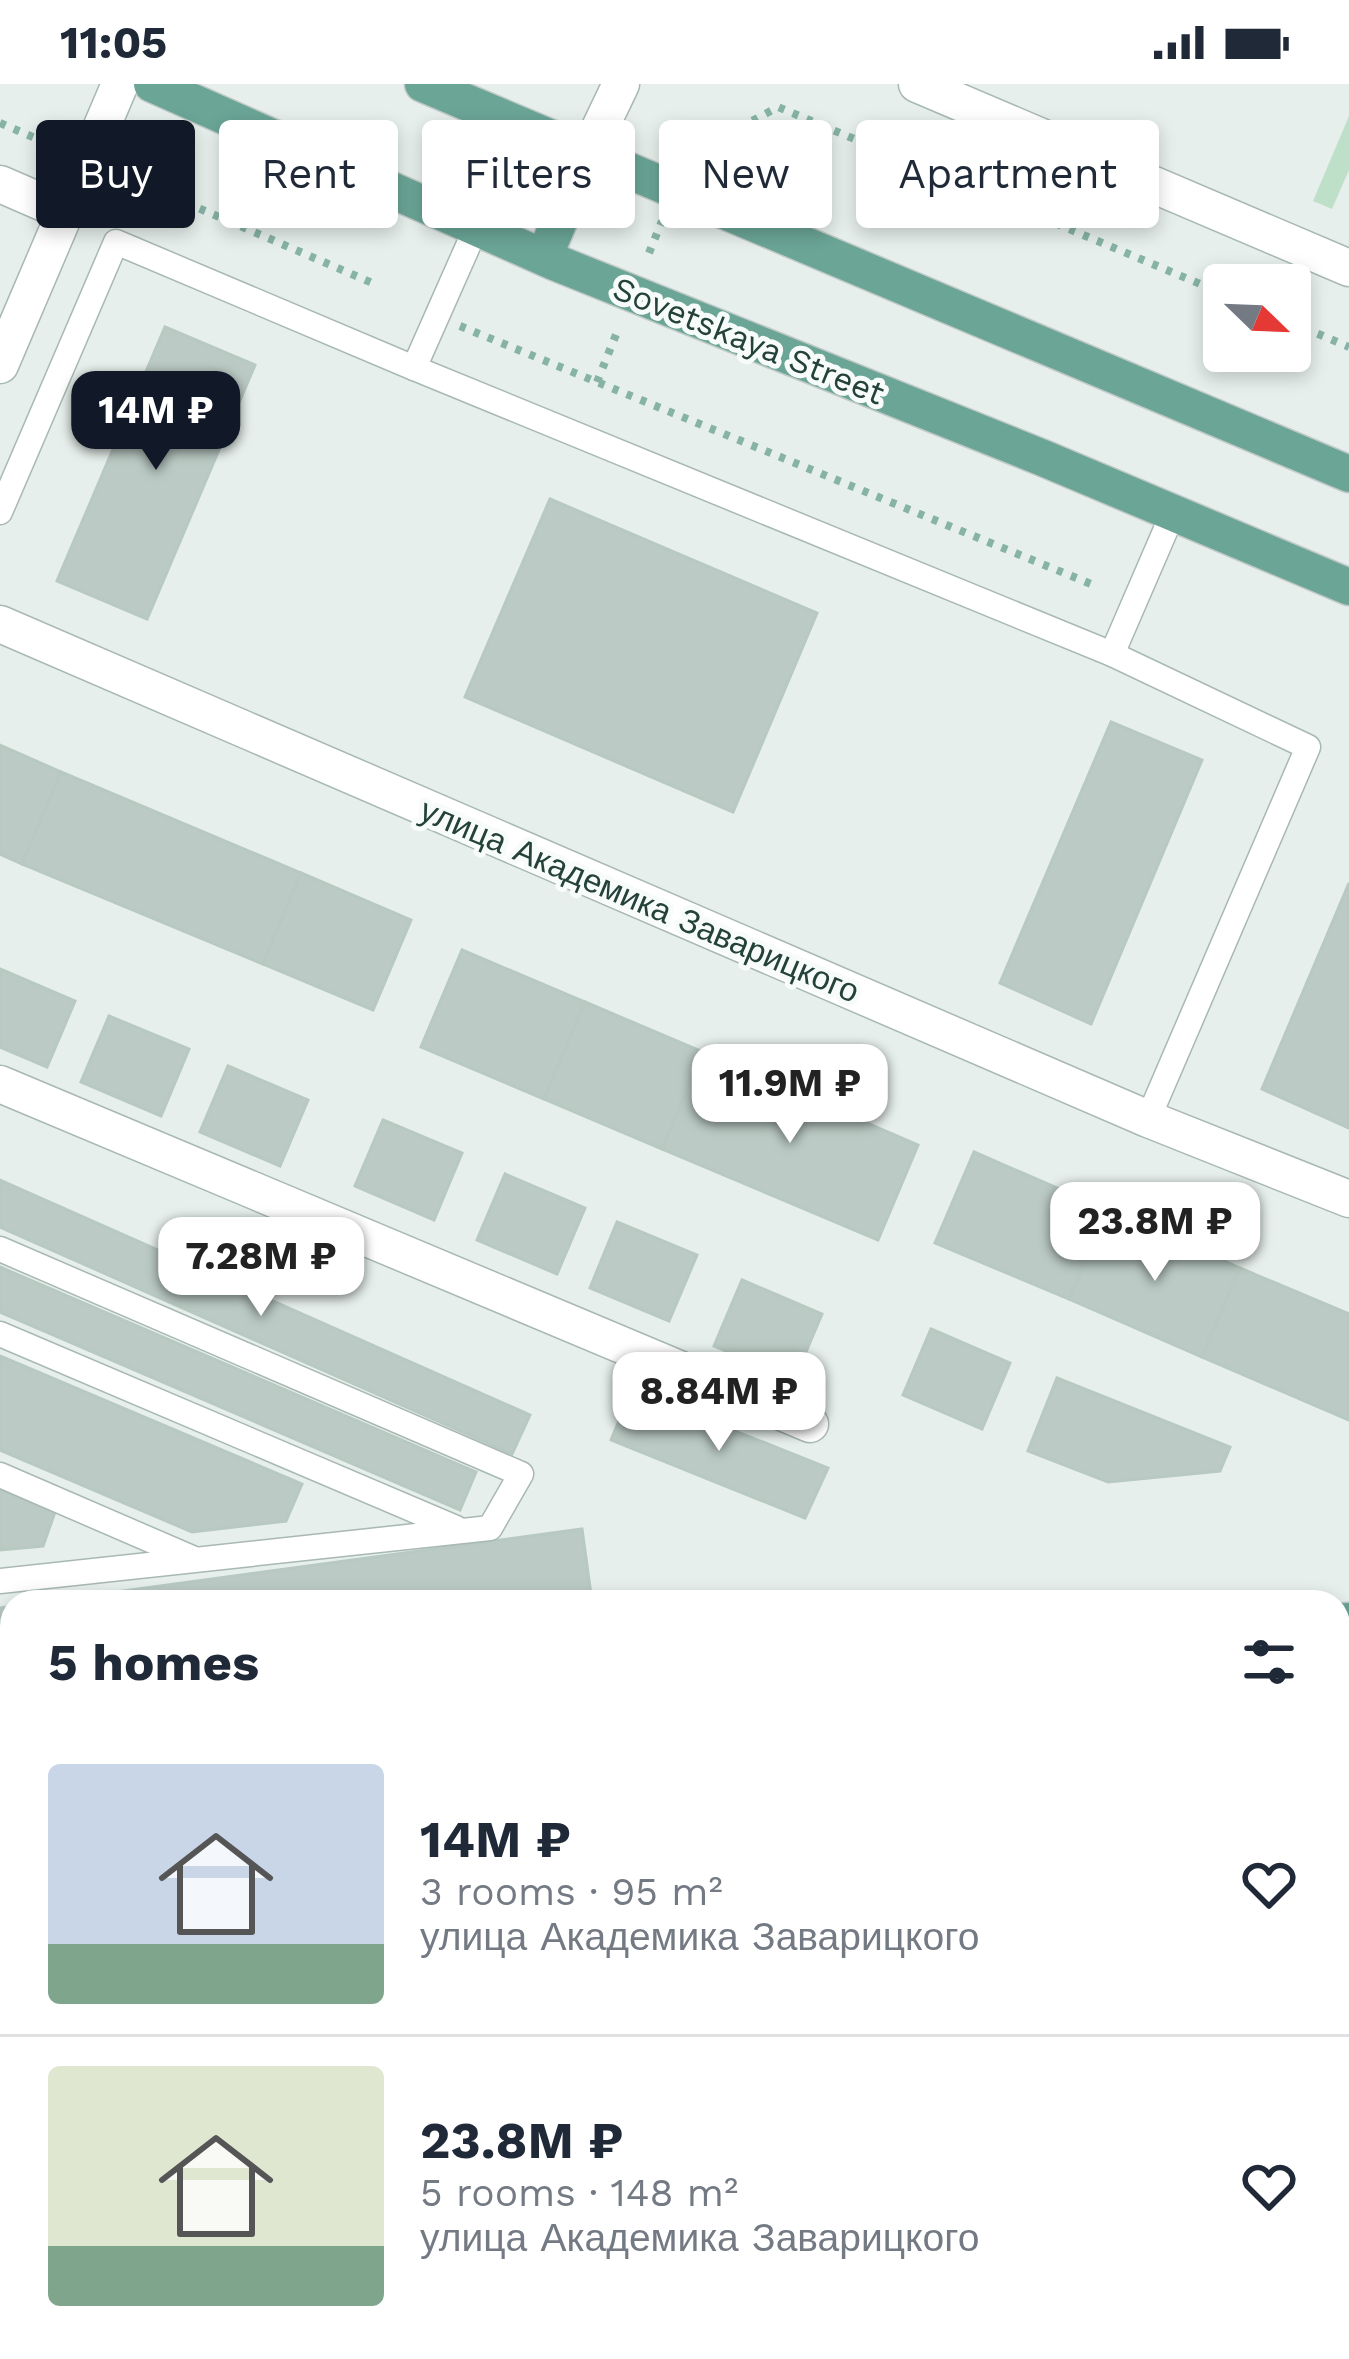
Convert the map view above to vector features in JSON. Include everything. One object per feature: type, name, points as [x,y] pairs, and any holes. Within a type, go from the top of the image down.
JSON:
[{"type":"main road","name":"Sovetskaya Street","points":[[152,84],[422,204]]},
{"type":"main road","points":[[423,84],[506,120]]},
{"type":"main road","points":[[635,175],[1349,474]]},
{"type":"main road","name":"Sovetskaya Street","points":[[476,228],[1349,587]]},
{"type":"main road","points":[[544,257],[556,228]]},
{"type":"street","points":[[105,120],[120,84]]},
{"type":"street","points":[[604,120],[621,84]]},
{"type":"street","points":[[917,84],[1349,268]]},
{"type":"street","points":[[0,184],[36,200]]},
{"type":"street","points":[[0,365],[60,228]]},
{"type":"street","name":"улица Академика Заварицкого","points":[[0,624],[1148,1118],[1349,1199]]},
{"type":"street","points":[[0,1084],[810,1424]]},
{"type":"lane","points":[[414,368],[476,228]]},
{"type":"lane","points":[[0,512],[116,242],[1112,654],[1308,746],[1148,1118]]},
{"type":"lane","points":[[1112,654],[1174,514]]},
{"type":"lane","points":[[0,1249],[521,1474],[490,1528],[0,1581]]},
{"type":"lane","points":[[0,1334],[458,1529]]},
{"type":"lane","points":[[0,1475],[195,1559]]},
{"type":"path","points":[[754,120],[778,107],[809,120]]},
{"type":"path","points":[[0,123],[36,138]]},
{"type":"path","points":[[832,130],[1203,285]]},
{"type":"path","points":[[195,206],[377,285]]},
{"type":"path","points":[[650,253],[660,228]]},
{"type":"path","points":[[597,382],[626,310]]},
{"type":"path","points":[[454,323],[1091,584]]},
{"type":"path","points":[[1311,331],[1349,347]]},
{"type":"green space","points":[[1349,116],[1349,170],[1332,209],[1313,201]]},
{"type":"building","points":[[165,327],[255,365],[147,619],[57,581]]},
{"type":"building","points":[[550,499],[817,613],[733,812],[465,697]]},
{"type":"building","points":[[1111,722],[1202,760],[1091,1024],[1000,983]]},
{"type":"building","points":[[0,745],[61,772],[22,864],[0,854]]},
{"type":"building","points":[[61,772],[301,873],[263,964],[22,864]]},
{"type":"building","points":[[301,873],[411,920],[373,1010],[263,964]]},
{"type":"building","points":[[1349,883],[1349,1128],[1262,1089]]},
{"type":"building","points":[[462,950],[585,1002],[544,1099],[421,1047]]},
{"type":"building","points":[[0,969],[75,1001],[47,1067],[0,1047]]},
{"type":"building","points":[[585,1002],[703,1052],[662,1149],[544,1099]]},
{"type":"building","points":[[109,1016],[189,1049],[161,1116],[81,1082]]},
{"type":"building","points":[[703,1052],[918,1145],[878,1240],[662,1149]]},
{"type":"building","points":[[228,1066],[308,1100],[280,1166],[200,1132]]},
{"type":"building","points":[[383,1120],[462,1153],[434,1220],[355,1186]]},
{"type":"building","points":[[974,1152],[1108,1210],[1069,1299],[935,1243]]},
{"type":"building","points":[[505,1174],[585,1208],[557,1274],[477,1240]]},
{"type":"building","points":[[0,1180],[530,1415],[512,1454],[0,1227]]},
{"type":"building","points":[[1108,1210],[1240,1268],[1202,1357],[1069,1299]]},
{"type":"building","points":[[617,1222],[697,1255],[669,1321],[590,1288]]},
{"type":"building","points":[[0,1267],[476,1472],[460,1510],[0,1312]]},
{"type":"building","points":[[1240,1268],[1349,1314],[1349,1420],[1202,1357]]},
{"type":"building","points":[[742,1280],[822,1314],[794,1380],[714,1346]]},
{"type":"building","points":[[931,1329],[1010,1363],[982,1429],[903,1395]]},
{"type":"building","points":[[0,1356],[302,1484],[286,1521],[192,1532],[0,1450]]},
{"type":"building","points":[[1057,1378],[1230,1447],[1220,1471],[1108,1482],[1028,1451]]},
{"type":"building","points":[[632,1390],[828,1468],[805,1518],[611,1440]]},
{"type":"building","points":[[0,1489],[55,1512],[43,1546],[0,1550]]},
{"type":"building","points":[[582,1529],[590,1590],[131,1590]]}]
